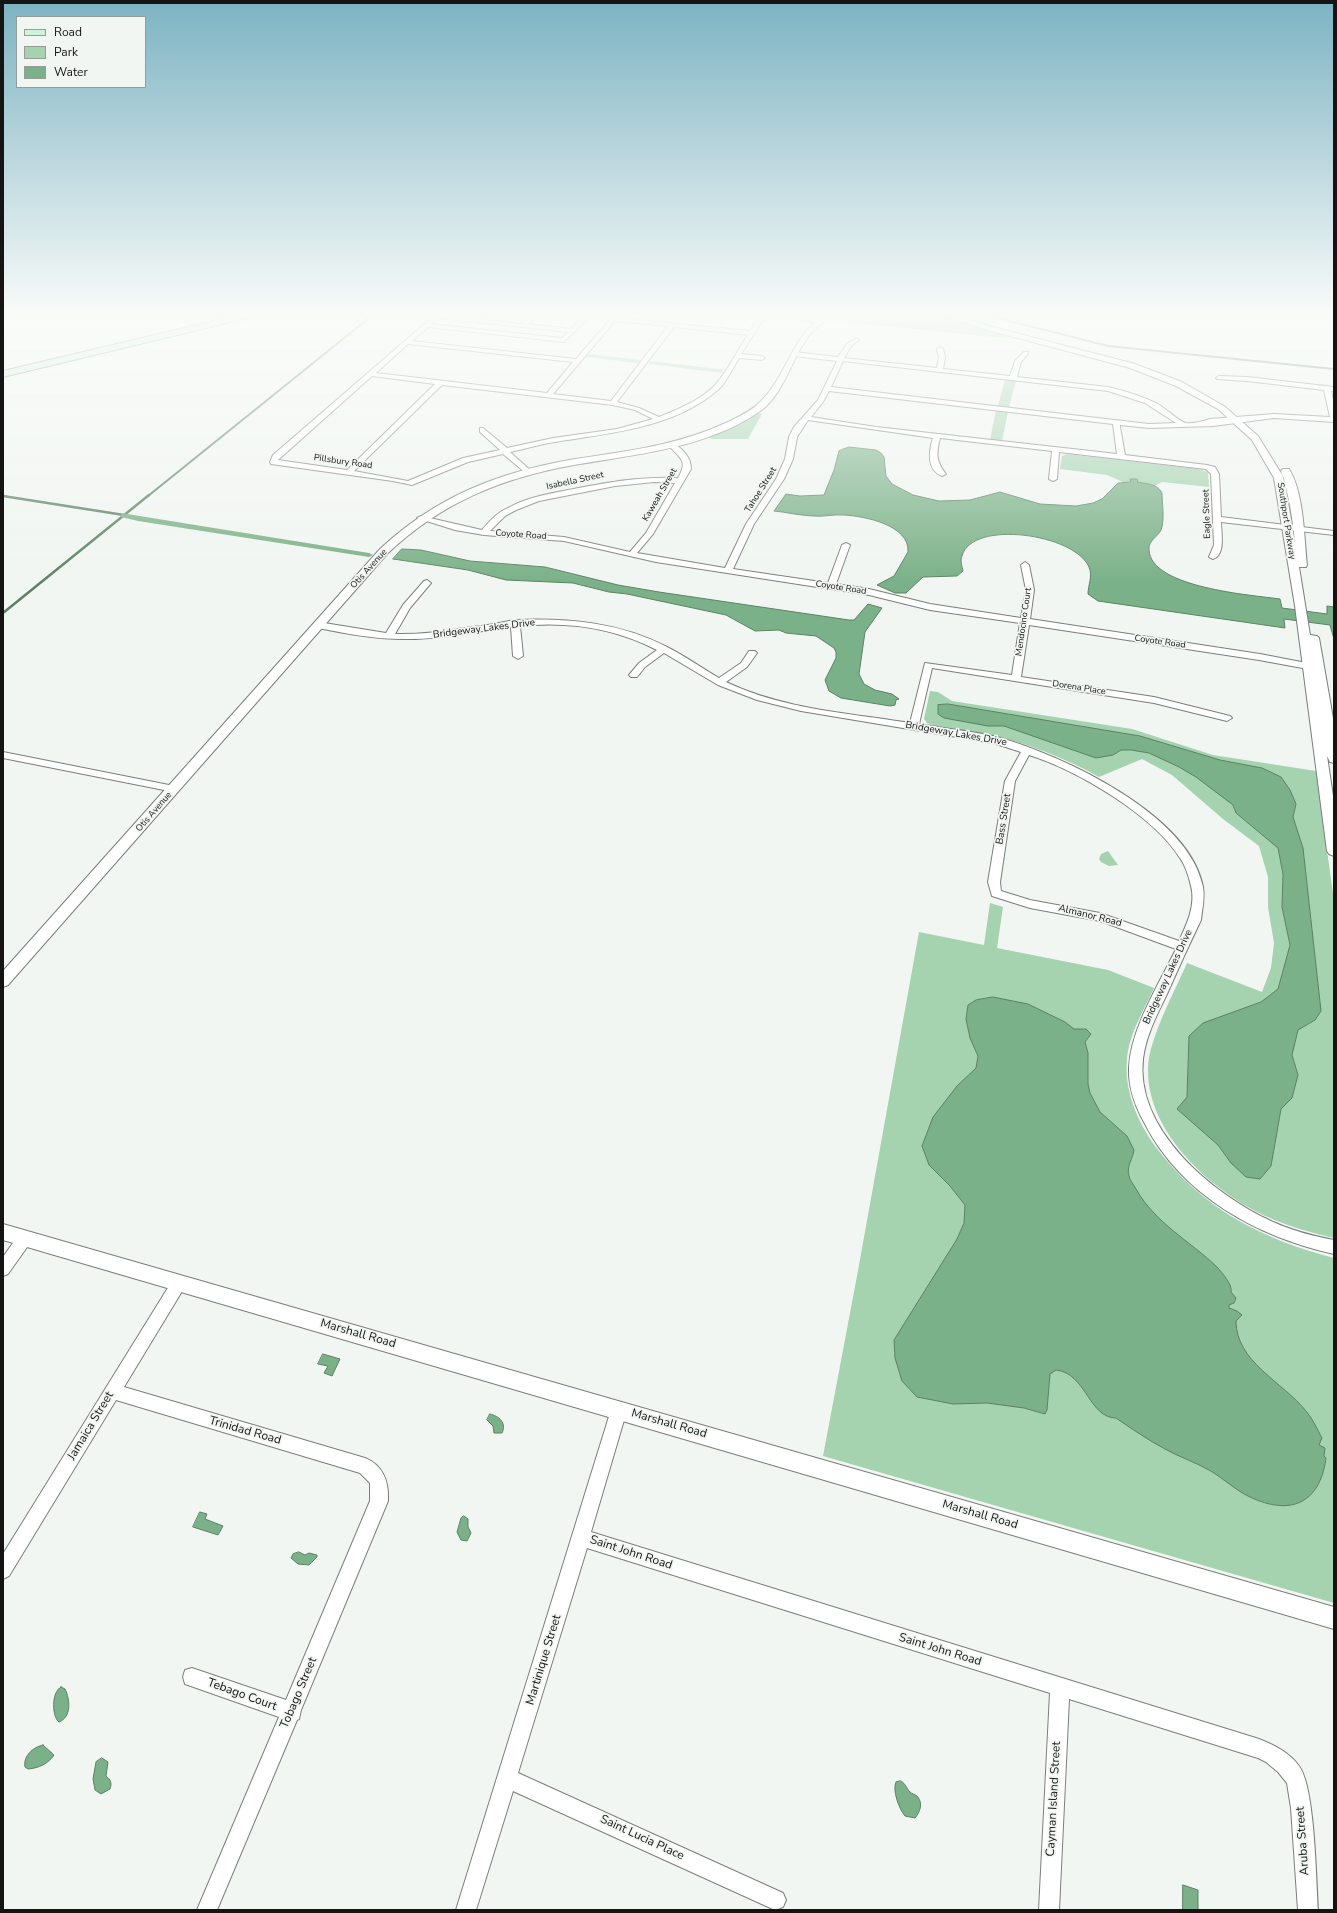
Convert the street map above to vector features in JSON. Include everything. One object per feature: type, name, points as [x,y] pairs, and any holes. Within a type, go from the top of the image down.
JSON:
[{"type":"street","name":"Pillsbury Road","points":[[337,403],[276,457],[274,462],[409,483],[419,481],[466,460],[504,451]]},
{"type":"street","points":[[348,473],[419,403]]},
{"type":"street","points":[[614,403],[637,408],[660,419]]},
{"type":"street","points":[[504,451],[553,440],[618,431],[660,419],[695,403]]},
{"type":"street","name":"Otis Avenue","points":[[3,981],[384,551],[402,533],[421,518],[446,503],[474,490],[527,472],[556,465],[632,454],[673,446],[732,423],[761,406],[763,403]]},
{"type":"street","name":"Tahoe Street","points":[[728,570],[750,524],[780,479],[789,459],[793,437],[805,418],[819,403]]},
{"type":"street","points":[[952,403],[1149,426],[1183,425],[1205,423],[1210,421],[1240,420],[1274,416],[1334,419],[1332,403]]},
{"type":"street","points":[[1152,403],[1170,413],[1183,425]]},
{"type":"street","name":"Southport Parkway","points":[[1213,403],[1240,420],[1263,448],[1272,462],[1279,478],[1286,528],[1304,606]]},
{"type":"street","name":"Southport Parkway","points":[[1219,403],[1269,443]]},
{"type":"street","points":[[805,418],[937,436],[1121,458],[1120,443],[1117,434],[1117,422]]},
{"type":"street","points":[[483,430],[527,472]]},
{"type":"street","points":[[937,436],[933,452],[933,461],[942,474]]},
{"type":"street","name":"Kaweah Street","points":[[632,554],[649,534],[687,469],[688,462],[682,453],[673,446]]},
{"type":"street","points":[[1053,479],[1056,450]]},
{"type":"street","name":"Eagle Street","points":[[1121,458],[1201,466],[1212,469],[1215,474],[1218,545],[1213,558]]},
{"type":"street","name":"Southport Parkway","points":[[1283,463],[1289,479],[1298,530],[1304,606],[1312,664],[1329,758],[1334,851]]},
{"type":"street","name":"Isabella Street","points":[[484,532],[495,519],[502,514],[536,499],[631,480],[660,479],[681,481]]},
{"type":"street","name":"Coyote Road","points":[[421,518],[458,528],[484,532],[564,539],[656,560],[869,592],[930,607],[1260,657],[1270,660],[1312,664]]},
{"type":"street","points":[[1217,519],[1255,526],[1334,534]]},
{"type":"street","points":[[831,586],[846,545]]},
{"type":"street","name":"Mendocino Court","points":[[1016,679],[1030,590],[1025,565]]},
{"type":"street","points":[[389,636],[406,607],[427,582]]},
{"type":"street","name":"Bridgeway Lakes Drive","points":[[318,625],[389,636],[425,636],[515,623],[563,622],[586,624],[615,630],[664,649],[720,682],[767,700],[801,708],[995,740],[1064,764],[1104,786],[1162,829],[1186,857],[1197,886],[1198,899],[1195,920],[1141,1036],[1137,1052],[1136,1072],[1139,1096],[1151,1124],[1169,1152],[1185,1169],[1214,1194],[1248,1217],[1289,1235],[1334,1248]]},
{"type":"street","points":[[515,623],[518,656]]},
{"type":"street","points":[[634,676],[642,665],[664,649]]},
{"type":"street","points":[[720,682],[744,665],[752,653]]},
{"type":"street","name":"Dorena Place","points":[[914,726],[928,665],[1154,700],[1228,718]]},
{"type":"street","name":"Bass Street","points":[[996,893],[994,882],[1010,781],[1013,773],[1027,750]]},
{"type":"street","points":[[3,755],[174,789]]},
{"type":"street","name":"Almanor Road","points":[[996,893],[1013,900],[1109,919],[1183,947]]},
{"type":"street","name":"Marshall Road","points":[[3,1232],[1334,1618]]},
{"type":"street","points":[[3,1269],[25,1238]]},
{"type":"street","name":"Jamaica Street","points":[[3,1570],[179,1283]]},
{"type":"street","name":"Trinidad Road","points":[[112,1391],[365,1466],[376,1474]]},
{"type":"street","name":"Martinique Street","points":[[466,1910],[619,1410]]},
{"type":"street","name":"Tobago Street","points":[[207,1910],[292,1712],[379,1501],[380,1486],[376,1474]]},
{"type":"street","name":"Saint John Road","points":[[581,1538],[1260,1749],[1272,1755],[1293,1774]]},
{"type":"street","name":"Tebago Court","points":[[192,1677],[292,1712]]},
{"type":"street","name":"Cayman Island Street","points":[[1049,1910],[1060,1688]]},
{"type":"street","name":"Aruba Street","points":[[1293,1774],[1297,1783],[1301,1808],[1308,1910]]},
{"type":"street","name":"Saint Lucia Place","points":[[507,1779],[529,1787],[776,1900]]},
{"type":"green space","points":[[999,403],[1010,403],[1009,407],[998,406]]},
{"type":"green space","points":[[996,410],[1008,412],[1002,441],[990,440]]},
{"type":"green space","points":[[757,413],[762,414],[748,439],[712,439],[709,437],[736,426]]},
{"type":"green space","points":[[1067,454],[1199,469],[1208,472],[1209,487],[1162,482],[1155,486],[1130,479],[1131,482],[1123,482],[1107,475],[1060,469],[1062,456]]},
{"type":"green space","points":[[930,691],[938,692],[952,701],[1132,729],[1213,755],[1316,771],[1334,901],[1334,1238],[1302,1230],[1270,1218],[1227,1194],[1188,1159],[1171,1138],[1158,1116],[1150,1092],[1148,1068],[1149,1056],[1163,1015],[1187,963],[1262,992],[1271,968],[1274,943],[1268,907],[1268,877],[1259,846],[1223,819],[1172,775],[1142,759],[1099,777],[1033,747],[991,735],[934,726],[927,723],[924,719]]},
{"type":"green space","points":[[1108,851],[1118,865],[1109,866],[1101,862],[1099,859],[1101,854]]},
{"type":"green space","points":[[990,903],[1003,907],[997,948],[1108,970],[1154,988],[1131,1040],[1128,1050],[1127,1071],[1130,1094],[1137,1116],[1155,1146],[1173,1168],[1192,1187],[1213,1204],[1234,1218],[1257,1231],[1282,1241],[1334,1258],[1334,1603],[823,1456],[919,932],[984,945]]},
{"type":"water","points":[[849,447],[876,450],[881,453],[884,457],[886,476],[892,484],[913,495],[939,501],[970,500],[1000,492],[1040,504],[1076,506],[1093,503],[1102,499],[1118,483],[1131,482],[1130,479],[1137,479],[1138,482],[1155,486],[1162,493],[1163,517],[1161,530],[1149,547],[1154,563],[1166,573],[1184,581],[1205,587],[1227,592],[1280,599],[1282,608],[1327,614],[1327,606],[1334,607],[1334,639],[1330,625],[1284,619],[1285,628],[1098,601],[1088,594],[1090,570],[1080,556],[1065,546],[1045,539],[1024,535],[984,537],[970,544],[961,558],[963,571],[957,576],[923,577],[906,593],[895,593],[877,585],[894,576],[908,552],[907,543],[902,535],[894,529],[863,517],[840,515],[809,516],[774,511],[786,494],[800,496],[824,495],[834,470],[839,451]]},
{"type":"water","points":[[402,549],[421,550],[470,561],[545,567],[618,585],[849,620],[854,620],[868,604],[882,608],[865,632],[859,674],[864,684],[875,690],[892,694],[899,699],[896,700],[895,705],[890,706],[841,698],[829,691],[825,680],[836,658],[836,652],[834,648],[816,636],[786,633],[779,630],[755,631],[726,615],[627,594],[609,592],[573,583],[506,580],[468,570],[393,559]]},
{"type":"water","points":[[948,704],[1140,736],[1220,760],[1262,768],[1281,777],[1290,790],[1296,804],[1293,817],[1303,848],[1321,1011],[1315,1020],[1298,1030],[1292,1055],[1298,1075],[1292,1098],[1281,1109],[1271,1166],[1260,1179],[1246,1177],[1231,1163],[1218,1145],[1177,1109],[1187,1097],[1189,1036],[1203,1023],[1261,1002],[1278,989],[1290,945],[1282,907],[1283,874],[1278,848],[1236,813],[1233,805],[1196,777],[1149,753],[1121,750],[1113,755],[1096,758],[1004,726],[988,726],[944,718],[938,714],[938,705]]},
{"type":"water","points":[[993,997],[1028,1004],[1065,1022],[1074,1029],[1086,1029],[1091,1034],[1085,1042],[1088,1053],[1088,1084],[1090,1093],[1100,1112],[1127,1136],[1134,1150],[1128,1169],[1131,1181],[1153,1212],[1217,1267],[1224,1276],[1229,1283],[1231,1292],[1236,1298],[1234,1303],[1229,1305],[1229,1308],[1242,1315],[1236,1321],[1238,1335],[1244,1348],[1252,1360],[1306,1411],[1322,1438],[1319,1445],[1325,1448],[1324,1456],[1326,1458],[1323,1474],[1310,1496],[1301,1502],[1290,1505],[1278,1505],[1265,1503],[1250,1497],[1209,1470],[1170,1452],[1116,1418],[1107,1416],[1099,1411],[1081,1387],[1066,1373],[1056,1370],[1050,1374],[1047,1410],[1045,1414],[1024,1408],[987,1403],[953,1404],[917,1397],[902,1381],[895,1358],[894,1340],[957,1239],[964,1223],[965,1205],[950,1186],[929,1165],[922,1146],[933,1117],[957,1086],[976,1068],[978,1056],[970,1038],[966,1019],[968,1005],[976,1000]]},
{"type":"water","points":[[323,1354],[340,1359],[332,1376],[324,1373],[328,1366],[318,1364]]},
{"type":"water","points":[[490,1414],[499,1418],[503,1423],[504,1426],[502,1433],[494,1433],[493,1426],[487,1420]]},
{"type":"water","points":[[200,1512],[207,1514],[205,1519],[223,1526],[218,1535],[193,1527]]},
{"type":"water","points":[[464,1516],[468,1519],[468,1527],[471,1533],[467,1541],[461,1540],[457,1532],[461,1518]]},
{"type":"water","points":[[299,1552],[305,1555],[309,1553],[317,1555],[317,1557],[309,1565],[298,1564],[291,1558],[293,1554]]},
{"type":"water","points":[[61,1687],[65,1689],[67,1693],[69,1707],[66,1716],[59,1722],[55,1715],[54,1699],[55,1694]]},
{"type":"water","points":[[43,1745],[54,1755],[52,1758],[36,1768],[28,1769],[25,1767],[27,1756],[32,1750]]},
{"type":"water","points":[[102,1758],[108,1762],[106,1776],[110,1780],[111,1785],[110,1789],[101,1794],[95,1790],[93,1779],[96,1762]]},
{"type":"water","points":[[901,1781],[910,1792],[917,1796],[920,1800],[920,1808],[915,1818],[905,1816],[898,1804],[895,1785],[896,1782]]},
{"type":"water","points":[[1183,1885],[1198,1890],[1198,1910],[1183,1910]]},
{"type":"waterway","points":[[148,496],[263,403]]},
{"type":"waterway","points":[[3,613],[149,495]]},
{"type":"waterway","points":[[6,496],[3,496],[124,515]]},
{"type":"waterway","points":[[124,515],[138,519],[369,555]]}]
